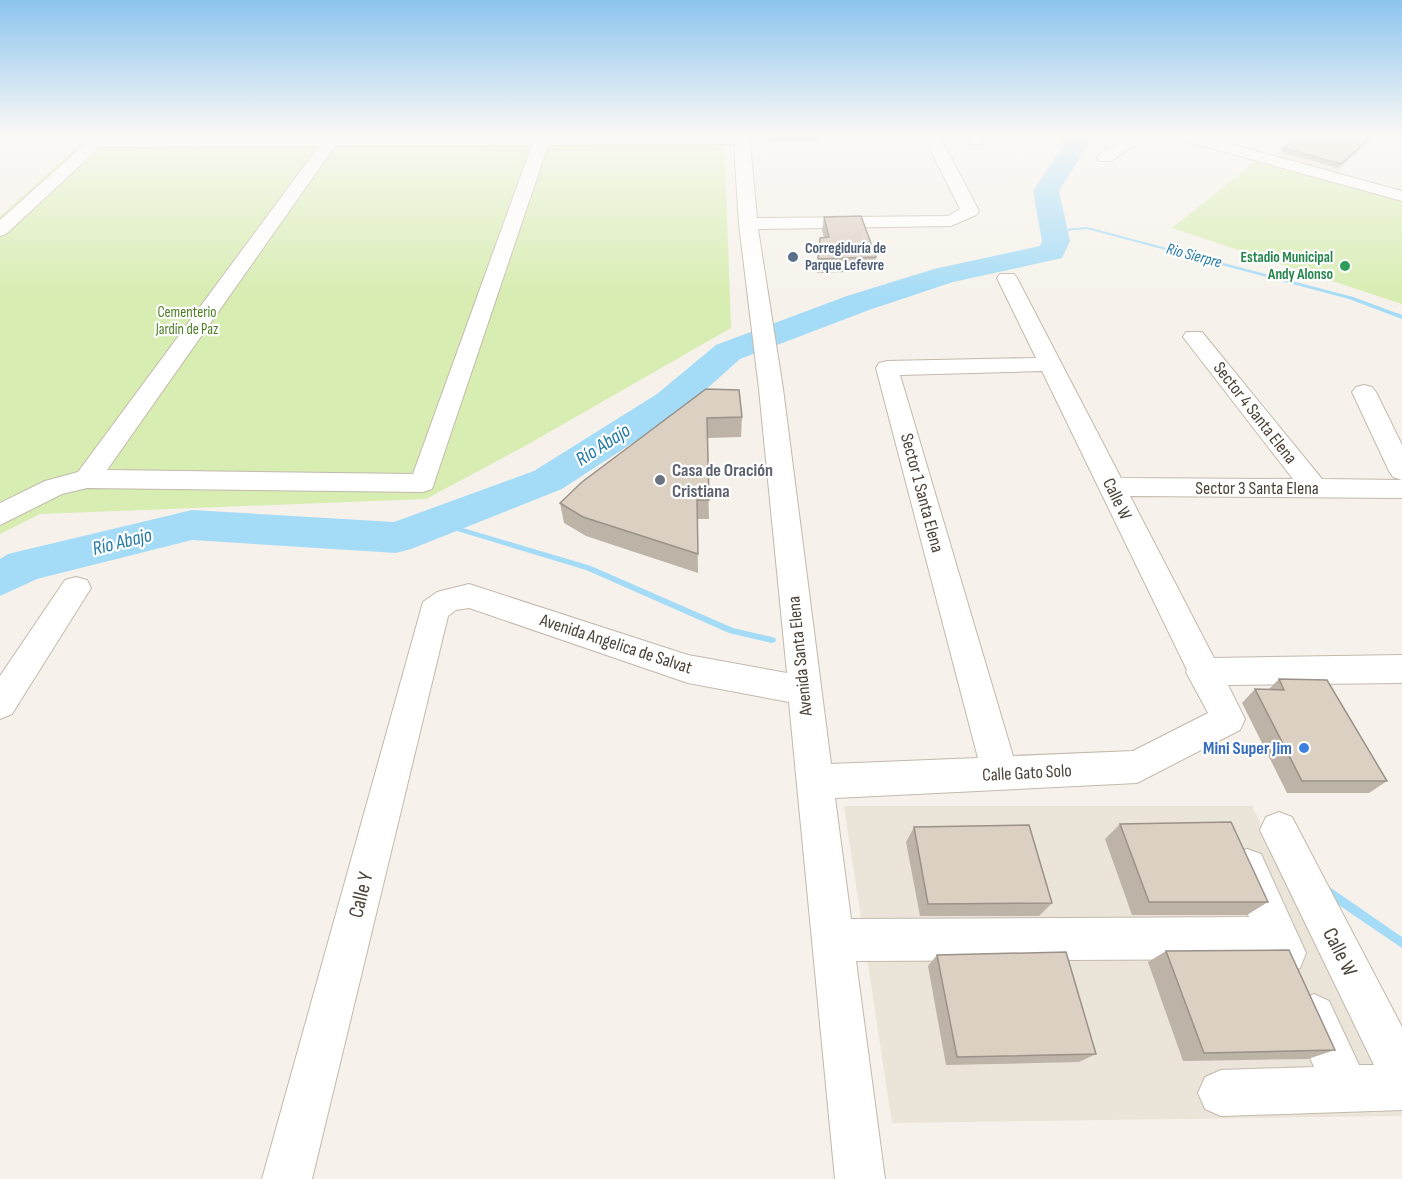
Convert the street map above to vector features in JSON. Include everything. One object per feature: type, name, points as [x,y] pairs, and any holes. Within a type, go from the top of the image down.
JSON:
[{"type":"street","points":[[0,230],[46,188]]},
{"type":"street","points":[[87,479],[296,188]]},
{"type":"street","points":[[0,515],[54,487],[87,479],[423,483],[525,188]]},
{"type":"street","name":"Avenida Santa Elena","points":[[745,188],[771,389],[803,690],[835,940],[860,1179]]},
{"type":"street","points":[[748,224],[951,221],[969,212],[957,188]]},
{"type":"street","points":[[1373,188],[1402,196]]},
{"type":"street","name":"Calle W","points":[[1007,278],[1228,719]]},
{"type":"street","name":"Sector 4 Santa Elena","points":[[1194,337],[1315,489]]},
{"type":"street","name":"Sector 1 Santa Elena","points":[[1000,775],[887,368],[1050,364]]},
{"type":"street","points":[[1364,392],[1402,471]]},
{"type":"street","name":"Sector 3 Santa Elena","points":[[1111,487],[1402,489]]},
{"type":"street","points":[[0,704],[76,588]]},
{"type":"street","name":"Avenida Angelica de Salvat","points":[[434,610],[448,600],[469,596],[688,669],[803,690]]},
{"type":"street","name":"Calle Y","points":[[288,1179],[434,610]]},
{"type":"street","points":[[1203,672],[1402,669]]},
{"type":"street","name":"Calle Gato Solo","points":[[814,782],[1137,767],[1228,719]]},
{"type":"street","name":"Calle W","points":[[1279,830],[1402,1074]]},
{"type":"street","points":[[1233,837],[1347,1090]]},
{"type":"street","points":[[835,940],[1278,938]]},
{"type":"street","points":[[1221,1094],[1402,1087]]},
{"type":"shaded area","points":[[844,806],[1252,806],[1402,1104],[1402,1116],[892,1123]]},
{"type":"green space","name":"Cementerio Jardín de Paz","points":[[31,188],[726,188],[731,328],[525,446],[426,499],[40,514],[0,534],[0,216]]},
{"type":"green space","name":"Estadio Municipal Andy Alonso","points":[[1222,188],[1352,188],[1402,202],[1402,304],[1172,228]]},
{"type":"building","points":[[861,216],[876,257],[818,259],[820,238],[829,237],[824,217]]},
{"type":"building","name":"Casa de Oración Cristiana","points":[[706,389],[739,390],[742,417],[707,418],[709,500],[697,500],[698,554],[583,517],[560,503],[582,482]]},
{"type":"building","name":"Mini Super Jim","points":[[1279,679],[1327,680],[1387,781],[1302,781],[1255,689],[1284,690]]},
{"type":"building","points":[[1231,822],[1268,902],[1149,902],[1120,824]]},
{"type":"building","points":[[1029,825],[1052,903],[928,904],[914,827]]},
{"type":"building","points":[[1289,950],[1335,1050],[1204,1053],[1166,951]]},
{"type":"building","points":[[1066,952],[1096,1054],[957,1057],[937,955]]},
{"type":"waterway","name":"Río Abajo","points":[[0,579],[24,566],[192,525],[396,538],[548,480],[670,402],[728,352],[858,303],[945,275],[1052,252],[1056,241],[1046,191],[1048,188]]},
{"type":"waterway","name":"Rio Sierpre","points":[[1054,231],[1087,228],[1351,298],[1402,317]]},
{"type":"waterway","points":[[436,522],[588,568],[732,631],[772,640]]},
{"type":"waterway","points":[[1328,891],[1402,943]]},
{"type":"place","name":"Corregiduría de Parque Lefevre","points":[[793,257]]},
{"type":"place","name":"Estadio Municipal Andy Alonso","points":[[1345,266]]},
{"type":"place","name":"Casa de Oración Cristiana","points":[[660,480]]},
{"type":"place","name":"Mini Super Jim","points":[[1304,748]]}]
